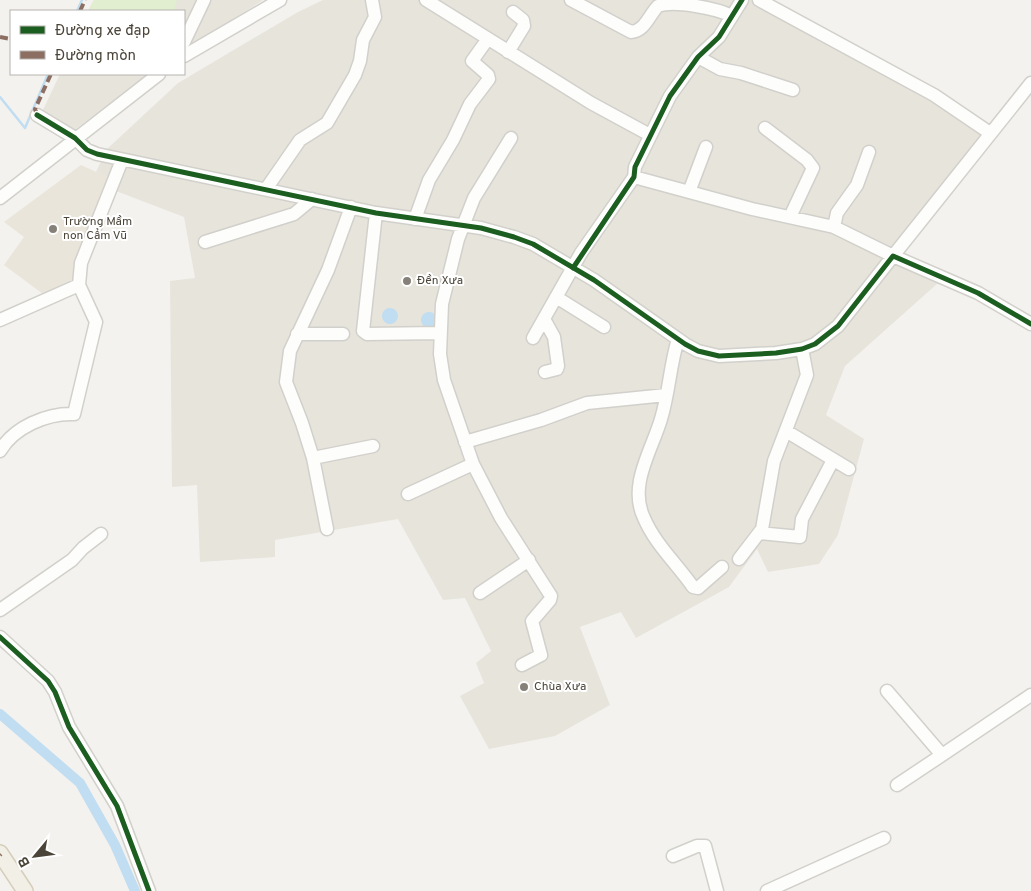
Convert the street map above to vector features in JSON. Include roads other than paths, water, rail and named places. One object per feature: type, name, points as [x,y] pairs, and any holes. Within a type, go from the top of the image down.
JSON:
[{"type":"main road","points":[[0,854],[25,891]]},
{"type":"street","points":[[185,40],[204,0]]},
{"type":"street","points":[[185,55],[280,0]]},
{"type":"street","points":[[266,189],[300,140],[326,123],[355,75],[360,61],[363,40],[375,17],[372,0]]},
{"type":"street","points":[[426,0],[487,40],[591,103],[650,135]]},
{"type":"street","points":[[571,0],[630,32],[643,26],[658,6],[668,1],[708,5],[732,16]]},
{"type":"street","points":[[533,338],[573,268],[634,177],[635,167],[670,96],[698,57],[719,37],[742,0]]},
{"type":"street","points":[[759,0],[934,94],[990,133]]},
{"type":"street","points":[[508,52],[524,26],[523,20],[513,12]]},
{"type":"street","points":[[414,219],[429,180],[453,140],[470,104],[489,79],[488,75],[472,61],[487,40]]},
{"type":"street","points":[[698,57],[720,69],[741,72],[793,90]]},
{"type":"street","points":[[0,198],[158,75]]},
{"type":"street","points":[[37,114],[75,138],[87,150],[122,160],[376,213],[463,225],[514,236],[533,244],[573,268],[698,351],[720,356],[776,353],[802,349],[823,339],[838,326],[1031,83]]},
{"type":"street","points":[[765,128],[808,160],[813,168],[790,217]]},
{"type":"street","points":[[511,138],[474,198],[463,225],[449,268],[442,304],[440,333],[444,380],[473,464],[501,518],[551,596],[550,600],[532,621],[541,655],[522,665]]},
{"type":"street","points":[[689,192],[706,147]]},
{"type":"street","points":[[834,227],[837,213],[857,185],[869,152]]},
{"type":"street","points":[[0,451],[10,435],[56,413],[74,414],[96,322],[79,284],[81,263],[122,160]]},
{"type":"street","points":[[634,177],[834,227],[893,256],[978,293],[1031,324]]},
{"type":"street","points":[[205,242],[294,214],[312,199]]},
{"type":"street","points":[[327,529],[313,458],[286,382],[288,359],[297,334],[328,270],[351,208]]},
{"type":"street","points":[[376,213],[363,331],[368,334],[440,333]]},
{"type":"street","points":[[0,320],[79,284]]},
{"type":"street","points":[[556,297],[604,327]]},
{"type":"street","points":[[544,319],[554,337],[558,366],[557,369],[545,372]]},
{"type":"street","points":[[297,334],[343,334]]},
{"type":"street","points":[[678,339],[661,418],[640,480],[639,504],[652,534],[693,587],[698,588],[722,567]]},
{"type":"street","points":[[739,559],[760,533],[774,461],[807,374],[802,349]]},
{"type":"street","points":[[465,442],[541,420],[587,402],[666,395]]},
{"type":"street","points":[[786,431],[849,469]]},
{"type":"street","points":[[313,458],[372,446]]},
{"type":"street","points":[[760,533],[800,537],[802,519],[833,460]]},
{"type":"street","points":[[408,494],[473,464]]},
{"type":"street","points":[[0,610],[72,560],[83,548],[101,534]]},
{"type":"street","points":[[480,593],[529,560]]},
{"type":"street","points":[[0,637],[48,681],[55,692],[69,727],[117,806],[149,891]]},
{"type":"street","points":[[887,691],[942,755]]},
{"type":"street","points":[[896,785],[1031,695]]},
{"type":"street","points":[[767,891],[884,838]]},
{"type":"street","points":[[672,856],[697,846],[705,846],[717,891]]},
{"type":"water","points":[[390,308],[396,310],[398,316],[396,322],[390,324],[384,322],[382,316],[384,310]]},
{"type":"water","points":[[429,312],[437,320],[429,328],[421,320]]},
{"type":"waterway","points":[[77,10],[82,0]]},
{"type":"waterway","points":[[25,128],[48,75]]},
{"type":"waterway","points":[[0,97],[25,128]]},
{"type":"waterway","points":[[0,714],[80,783],[115,845],[135,891]]},
{"type":"place","name":"Trường Mầm non Cẩm Vũ","points":[[53,229]]},
{"type":"place","name":"Đền Xưa","points":[[407,281]]},
{"type":"place","name":"Chùa Xưa","points":[[524,687]]}]
